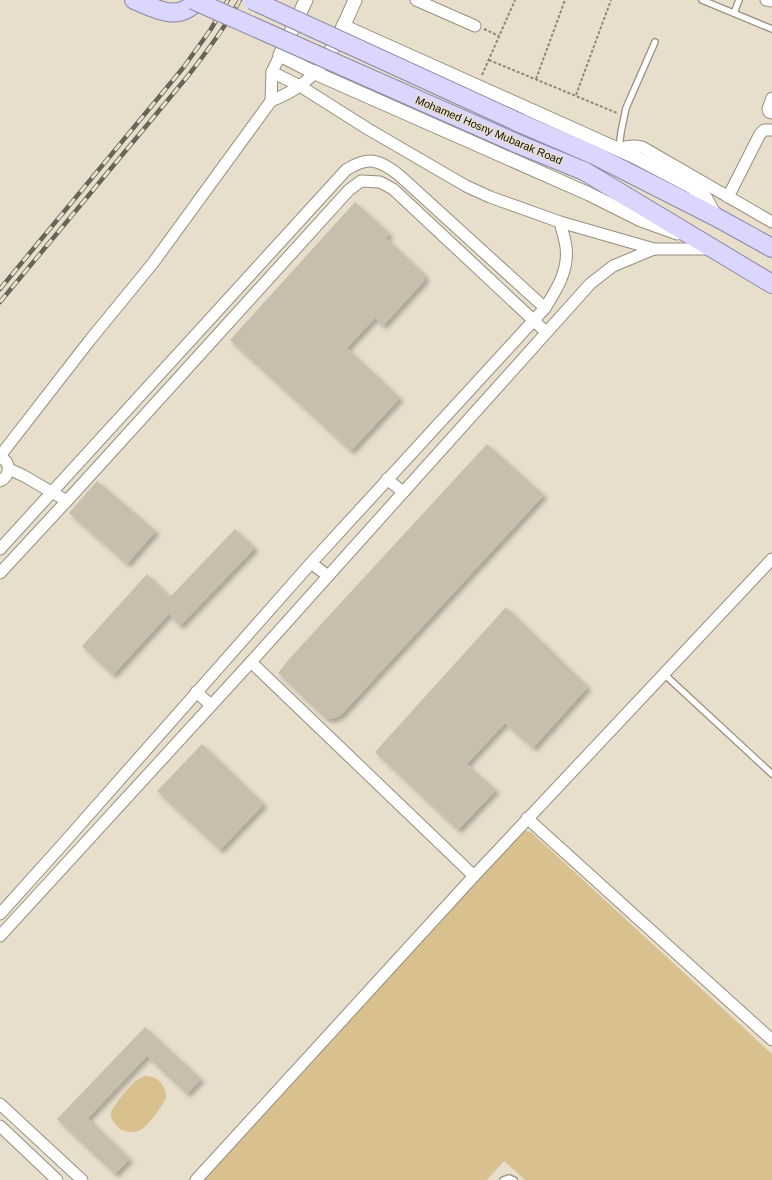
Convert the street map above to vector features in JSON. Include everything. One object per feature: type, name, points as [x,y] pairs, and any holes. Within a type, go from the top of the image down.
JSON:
[{"type":"highway","points":[[134,0],[161,11],[172,13],[187,9],[197,0]]},
{"type":"highway","name":"Mohamed Hosny Mubarak Road","points":[[193,0],[518,144],[584,171],[772,284]]},
{"type":"highway","name":"Mohamed Hosny Mubarak Road","points":[[252,0],[520,123],[594,155],[716,217],[772,248]]},
{"type":"street","points":[[0,481],[6,476],[9,469],[6,461],[0,456],[90,340],[153,263],[271,100],[272,72],[306,0]]},
{"type":"street","points":[[271,100],[288,94],[300,86],[314,73],[336,43],[355,0]]},
{"type":"street","points":[[416,0],[475,26]]},
{"type":"street","points":[[766,0],[772,1]]},
{"type":"street","points":[[343,26],[633,156],[692,187],[705,197],[716,217]]},
{"type":"street","points":[[280,55],[314,73],[589,194],[641,220],[670,231],[696,238]]},
{"type":"street","points":[[272,72],[300,86],[368,129],[466,186],[490,197],[560,222],[654,249],[715,249]]},
{"type":"street","points":[[772,98],[768,109],[769,112],[772,113]]},
{"type":"street","points":[[728,197],[760,134],[764,130],[772,130]]},
{"type":"street","points":[[619,149],[626,146],[642,147],[772,222]]},
{"type":"street","points":[[0,548],[346,170],[354,164],[365,161],[376,162],[394,171],[545,308]]},
{"type":"street","points":[[0,573],[349,190],[361,181],[380,182],[393,188],[546,332]]},
{"type":"street","points":[[0,914],[311,563],[545,308],[556,292],[566,265],[566,245],[560,222]]},
{"type":"street","points":[[0,936],[251,662],[590,284],[613,266],[654,249]]},
{"type":"street","points":[[9,469],[67,501]]},
{"type":"street","points":[[387,479],[403,492]]},
{"type":"street","points":[[196,1180],[527,818],[772,559]]},
{"type":"street","points":[[311,563],[328,576]]},
{"type":"street","points":[[251,662],[474,876]]},
{"type":"street","points":[[196,692],[211,705]]},
{"type":"street","points":[[527,818],[772,1040]]},
{"type":"street","points":[[0,1104],[82,1180]]},
{"type":"street","points":[[20,1122],[4,1130],[57,1180]]},
{"type":"lane","points":[[702,0],[772,29]]},
{"type":"lane","points":[[734,13],[739,0]]},
{"type":"lane","points":[[619,149],[626,108],[655,42]]},
{"type":"lane","points":[[664,674],[772,774]]},
{"type":"lane","points":[[503,1180],[509,1178],[514,1180]]},
{"type":"path","points":[[477,86],[515,0]]},
{"type":"path","points":[[536,79],[565,0]]},
{"type":"path","points":[[576,95],[611,0]]},
{"type":"path","points":[[475,26],[499,36]]},
{"type":"path","points":[[488,60],[624,116]]},
{"type":"shaded area","points":[[524,831],[532,833],[772,1054],[772,1180],[525,1180],[504,1161],[487,1180],[200,1180],[519,833]]},
{"type":"shaded area","points":[[145,1076],[150,1076],[161,1083],[166,1093],[165,1100],[156,1114],[142,1129],[134,1132],[124,1131],[115,1124],[111,1117],[112,1110],[131,1086],[138,1079]]},
{"type":"building","points":[[355,202],[390,234],[386,238],[425,275],[425,280],[383,326],[375,318],[347,348],[400,398],[351,451],[230,340]]},
{"type":"building","points":[[487,444],[544,495],[341,715],[333,719],[327,719],[278,673],[290,658]]},
{"type":"building","points":[[97,481],[156,531],[127,564],[69,513]]},
{"type":"building","points":[[235,529],[255,548],[180,626],[169,614],[113,675],[82,646],[147,574],[170,597]]},
{"type":"building","points":[[506,607],[588,687],[533,748],[505,723],[467,764],[496,790],[458,830],[375,752]]},
{"type":"building","points":[[202,744],[264,804],[220,850],[157,791]]},
{"type":"building","points":[[145,1027],[201,1079],[187,1094],[147,1056],[88,1118],[130,1159],[115,1174],[57,1119]]},
{"type":"railway","points":[[0,289],[183,68],[211,29],[228,0]]},
{"type":"railway","points":[[0,302],[187,77],[215,40],[240,0]]}]
